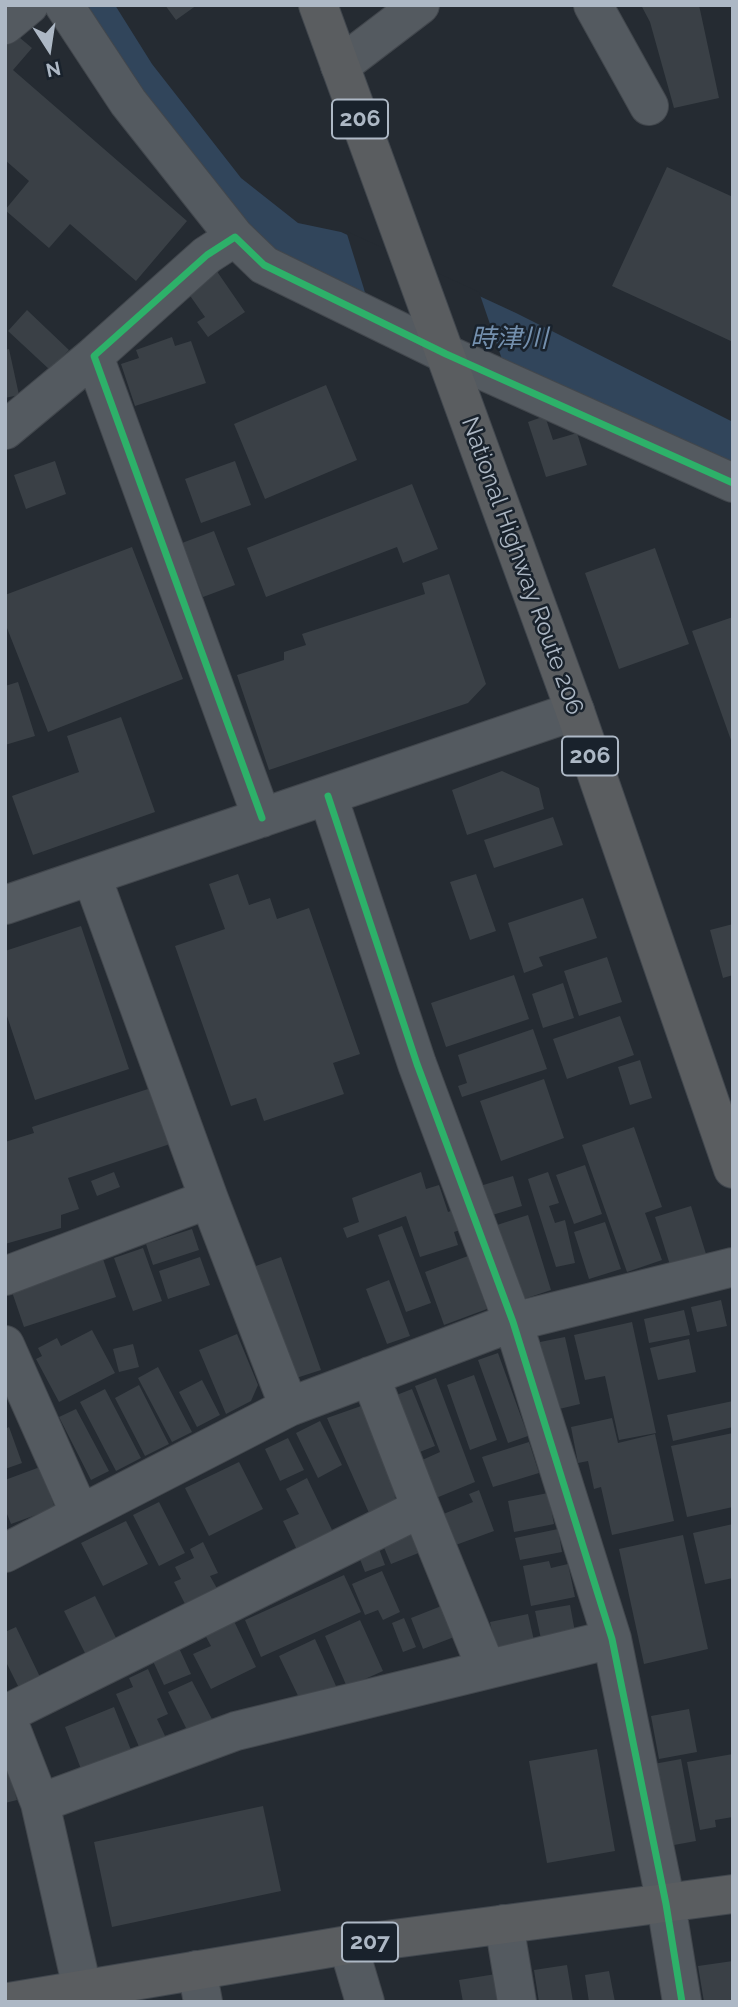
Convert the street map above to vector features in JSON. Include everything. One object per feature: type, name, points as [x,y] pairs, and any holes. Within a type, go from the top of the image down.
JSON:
[{"type":"highway","name":"National Highway Route 206","points":[[318,5],[575,711],[733,1169]]},
{"type":"highway","name":"207","points":[[28,2000],[82,1988],[200,1986],[348,1945],[733,1894]]},
{"type":"street","points":[[5,24],[29,5]]},
{"type":"street","points":[[64,5],[128,102],[235,237],[264,265],[733,483]]},
{"type":"street","points":[[341,66],[421,5]]},
{"type":"street","points":[[593,5],[649,106]]},
{"type":"street","points":[[5,430],[94,356],[207,255],[235,237]]},
{"type":"street","points":[[94,356],[262,818]]},
{"type":"street","points":[[5,905],[575,711]]},
{"type":"street","points":[[328,796],[417,1064],[513,1322],[612,1639],[666,1904],[682,2002]]},
{"type":"street","points":[[92,877],[209,1199],[289,1408]]},
{"type":"street","points":[[5,1276],[209,1199]]},
{"type":"street","points":[[5,1553],[289,1408],[370,1376],[513,1322],[733,1266]]},
{"type":"street","points":[[5,1345],[80,1514]]},
{"type":"street","points":[[370,1376],[486,1668]]},
{"type":"street","points":[[82,1988],[40,1803],[6,1713],[421,1508]]},
{"type":"street","points":[[40,1803],[236,1731],[612,1639]]},
{"type":"street","points":[[503,1924],[517,2002]]},
{"type":"street","points":[[348,1945],[365,2002]]},
{"type":"water","name":"時津川","points":[[74,5],[115,5],[152,64],[241,178],[298,223],[341,232],[516,313],[733,422],[733,471],[270,254]]},
{"type":"pier","points":[[346,231],[479,292],[506,371],[368,302]]},
{"type":"building","points":[[165,5],[197,5],[176,20]]},
{"type":"building","points":[[641,5],[699,5],[719,98],[674,108],[650,22]]},
{"type":"building","points":[[7,27],[32,48],[13,70],[187,221],[136,281],[70,224],[49,248],[5,210],[29,181],[5,160]]},
{"type":"building","points":[[667,167],[733,197],[733,342],[612,286]]},
{"type":"building","points":[[216,270],[245,312],[208,337],[197,322],[205,317],[186,290]]},
{"type":"building","points":[[27,310],[69,350],[50,370],[8,331]]},
{"type":"building","points":[[172,337],[175,346],[191,341],[206,383],[135,406],[121,364],[139,358],[136,350]]},
{"type":"building","points":[[9,349],[19,395],[5,398],[5,350]]},
{"type":"building","points":[[326,385],[357,460],[265,499],[234,424]]},
{"type":"building","points":[[545,416],[553,440],[577,433],[587,465],[546,477],[528,422]]},
{"type":"building","points":[[55,461],[66,494],[26,509],[14,475]]},
{"type":"building","points":[[235,461],[251,505],[201,523],[185,479]]},
{"type":"building","points":[[412,484],[438,549],[403,563],[397,547],[266,597],[247,548]]},
{"type":"building","points":[[214,531],[235,585],[203,597],[182,543]]},
{"type":"building","points":[[132,547],[183,679],[48,732],[5,623],[5,595]]},
{"type":"building","points":[[655,548],[689,644],[619,669],[585,573]]},
{"type":"building","points":[[449,574],[486,684],[468,703],[269,770],[237,675],[284,660],[284,652],[306,645],[302,634],[425,594],[422,583]]},
{"type":"building","points":[[733,617],[733,743],[732,743],[692,631]]},
{"type":"building","points":[[18,682],[35,736],[5,745],[5,686]]},
{"type":"building","points":[[121,717],[155,812],[33,855],[12,796],[79,772],[67,736]]},
{"type":"building","points":[[502,771],[539,788],[544,809],[467,835],[452,790]]},
{"type":"building","points":[[553,817],[563,845],[494,868],[484,840]]},
{"type":"building","points":[[238,874],[249,905],[270,898],[277,919],[309,908],[360,1054],[333,1063],[344,1094],[264,1121],[256,1098],[231,1106],[175,946],[225,929],[209,884]]},
{"type":"building","points":[[476,874],[496,931],[470,940],[450,882]]},
{"type":"building","points":[[583,898],[597,938],[539,957],[543,966],[524,973],[508,923]]},
{"type":"building","points":[[733,924],[733,975],[723,978],[710,930]]},
{"type":"building","points":[[81,926],[129,1069],[35,1100],[5,1010],[5,951]]},
{"type":"building","points":[[607,957],[622,1002],[579,1016],[564,971]]},
{"type":"building","points":[[514,975],[529,1019],[446,1047],[431,1003]]},
{"type":"building","points":[[563,983],[574,1018],[543,1028],[532,994]]},
{"type":"building","points":[[620,1016],[634,1055],[567,1079],[553,1039]]},
{"type":"building","points":[[533,1029],[547,1069],[462,1097],[458,1086],[467,1083],[458,1055]]},
{"type":"building","points":[[640,1060],[652,1098],[630,1105],[618,1067]]},
{"type":"building","points":[[544,1079],[564,1138],[501,1161],[480,1101]]},
{"type":"building","points":[[151,1088],[170,1144],[68,1178],[79,1209],[61,1215],[61,1228],[5,1244],[5,1142],[34,1133],[32,1127]]},
{"type":"building","points":[[634,1127],[662,1207],[645,1213],[662,1260],[627,1272],[582,1145]]},
{"type":"building","points":[[585,1165],[602,1214],[574,1224],[556,1175]]},
{"type":"building","points":[[114,1172],[120,1187],[97,1196],[91,1181]]},
{"type":"building","points":[[421,1172],[426,1189],[439,1185],[448,1212],[454,1210],[460,1230],[454,1232],[458,1245],[420,1257],[406,1216],[347,1238],[343,1228],[359,1222],[352,1198]]},
{"type":"building","points":[[548,1172],[559,1203],[549,1206],[555,1223],[565,1220],[575,1263],[556,1267],[528,1179]]},
{"type":"building","points":[[513,1176],[522,1206],[489,1216],[480,1186]]},
{"type":"building","points":[[691,1206],[706,1254],[670,1265],[655,1217]]},
{"type":"building","points":[[528,1215],[551,1290],[521,1300],[497,1225]]},
{"type":"building","points":[[605,1222],[621,1269],[589,1279],[574,1232]]},
{"type":"building","points":[[402,1226],[431,1303],[406,1312],[378,1235]]},
{"type":"building","points":[[192,1229],[199,1250],[153,1265],[146,1244]]},
{"type":"building","points":[[143,1248],[162,1301],[133,1311],[114,1258]]},
{"type":"building","points":[[468,1256],[487,1309],[444,1325],[425,1272]]},
{"type":"building","points":[[200,1257],[210,1285],[168,1299],[159,1271]]},
{"type":"building","points":[[281,1257],[321,1370],[293,1379],[253,1267]]},
{"type":"building","points":[[103,1259],[116,1297],[24,1327],[11,1289]]},
{"type":"building","points":[[389,1280],[410,1336],[387,1344],[366,1289]]},
{"type":"building","points":[[721,1300],[727,1326],[697,1332],[691,1307]]},
{"type":"building","points":[[684,1310],[690,1335],[649,1343],[644,1319]]},
{"type":"building","points":[[632,1322],[656,1433],[619,1440],[605,1376],[585,1380],[574,1335]]},
{"type":"building","points":[[92,1330],[115,1373],[59,1402],[36,1359],[42,1356],[38,1348],[57,1338],[61,1346]]},
{"type":"building","points":[[237,1334],[258,1385],[251,1401],[226,1414],[199,1350]]},
{"type":"building","points":[[565,1337],[580,1404],[555,1410],[540,1342]]},
{"type":"building","points":[[689,1339],[696,1372],[658,1380],[650,1348]]},
{"type":"building","points":[[133,1344],[139,1367],[119,1372],[113,1349]]},
{"type":"building","points":[[498,1353],[528,1436],[508,1443],[478,1360]]},
{"type":"building","points":[[158,1367],[192,1432],[172,1442],[138,1378]]},
{"type":"building","points":[[474,1375],[497,1440],[470,1450],[447,1385]]},
{"type":"building","points":[[436,1378],[475,1482],[436,1498],[420,1461],[440,1452],[415,1386]]},
{"type":"building","points":[[202,1380],[220,1415],[197,1427],[179,1392]]},
{"type":"building","points":[[139,1385],[169,1444],[145,1456],[115,1398]]},
{"type":"building","points":[[105,1389],[141,1458],[116,1471],[80,1402]]},
{"type":"building","points":[[412,1389],[435,1446],[417,1453],[394,1396]]},
{"type":"building","points":[[733,1401],[733,1427],[673,1441],[667,1415]]},
{"type":"building","points":[[364,1405],[394,1468],[395,1500],[369,1513],[327,1418]]},
{"type":"building","points":[[76,1409],[109,1471],[91,1480],[59,1417]]},
{"type":"building","points":[[612,1418],[618,1443],[655,1434],[674,1521],[612,1535],[601,1487],[594,1489],[588,1461],[578,1463],[571,1427]]},
{"type":"building","points":[[320,1421],[342,1465],[318,1478],[296,1433]]},
{"type":"building","points":[[9,1427],[22,1463],[5,1469],[5,1429]]},
{"type":"building","points":[[733,1433],[733,1507],[687,1517],[671,1446]]},
{"type":"building","points":[[288,1438],[304,1470],[280,1481],[265,1449]]},
{"type":"building","points":[[529,1442],[539,1473],[493,1487],[482,1457]]},
{"type":"building","points":[[239,1462],[263,1509],[209,1536],[185,1488]]},
{"type":"building","points":[[40,1467],[55,1508],[11,1524],[5,1509],[5,1480]]},
{"type":"building","points":[[307,1478],[333,1532],[297,1550],[283,1521],[299,1514],[286,1489]]},
{"type":"building","points":[[479,1490],[494,1531],[453,1546],[441,1515],[473,1502],[469,1494]]},
{"type":"building","points":[[548,1493],[554,1524],[514,1532],[508,1501]]},
{"type":"building","points":[[159,1502],[185,1553],[159,1566],[133,1515]]},
{"type":"building","points":[[126,1521],[148,1564],[103,1586],[81,1543]]},
{"type":"building","points":[[733,1524],[733,1578],[705,1584],[693,1533]]},
{"type":"building","points":[[558,1529],[562,1552],[520,1560],[515,1538]]},
{"type":"building","points":[[413,1533],[421,1552],[391,1564],[383,1545]]},
{"type":"building","points":[[683,1535],[708,1649],[644,1664],[619,1549]]},
{"type":"building","points":[[203,1542],[218,1573],[210,1576],[219,1592],[187,1608],[174,1582],[181,1579],[175,1567],[194,1558],[190,1549]]},
{"type":"building","points":[[378,1546],[385,1565],[365,1572],[358,1554]]},
{"type":"building","points":[[549,1561],[551,1568],[568,1564],[575,1597],[531,1606],[523,1566]]},
{"type":"building","points":[[382,1571],[400,1612],[383,1620],[378,1610],[365,1615],[352,1584]]},
{"type":"building","points":[[344,1575],[361,1612],[261,1657],[245,1620]]},
{"type":"building","points":[[95,1596],[117,1640],[86,1655],[64,1611]]},
{"type":"building","points":[[449,1603],[462,1634],[423,1649],[411,1618]]},
{"type":"building","points":[[570,1605],[575,1632],[541,1639],[535,1611]]},
{"type":"building","points":[[528,1614],[535,1645],[497,1654],[490,1622]]},
{"type":"building","points":[[404,1618],[416,1647],[403,1652],[392,1623]]},
{"type":"building","points":[[233,1619],[256,1667],[211,1689],[193,1654],[211,1646],[204,1633]]},
{"type":"building","points":[[360,1620],[383,1671],[347,1687],[325,1636]]},
{"type":"building","points":[[16,1627],[40,1677],[19,1688],[5,1660],[5,1632]]},
{"type":"building","points":[[315,1639],[336,1686],[301,1702],[279,1656]]},
{"type":"building","points":[[179,1648],[191,1674],[164,1685],[152,1659]]},
{"type":"building","points":[[148,1669],[168,1714],[157,1719],[166,1738],[140,1749],[116,1694],[133,1687],[129,1678]]},
{"type":"building","points":[[192,1681],[213,1721],[189,1734],[168,1692]]},
{"type":"building","points":[[114,1707],[131,1750],[81,1769],[65,1727]]},
{"type":"building","points":[[689,1709],[697,1752],[659,1759],[651,1716]]},
{"type":"building","points":[[597,1749],[615,1851],[547,1863],[529,1761]]},
{"type":"building","points":[[733,1754],[733,1817],[715,1820],[716,1827],[700,1830],[687,1762]]},
{"type":"building","points":[[681,1759],[696,1841],[663,1847],[648,1765]]},
{"type":"building","points":[[8,1770],[17,1800],[5,1803],[5,1771]]},
{"type":"building","points":[[263,1806],[281,1891],[112,1927],[94,1842]]},
{"type":"building","points":[[733,1961],[733,2002],[704,2002],[698,1966]]},
{"type":"building","points":[[567,1965],[573,2002],[539,2002],[534,1970]]},
{"type":"building","points":[[609,1971],[615,2002],[589,2002],[585,1975]]},
{"type":"building","points":[[496,1974],[500,2002],[463,2002],[459,1980]]},
{"type":"cycle path","points":[[262,818],[94,356],[207,255],[235,237],[264,265],[446,354],[733,483]]},
{"type":"cycle path","points":[[328,796],[417,1064],[513,1322],[612,1639],[666,1904],[682,2002]]}]
